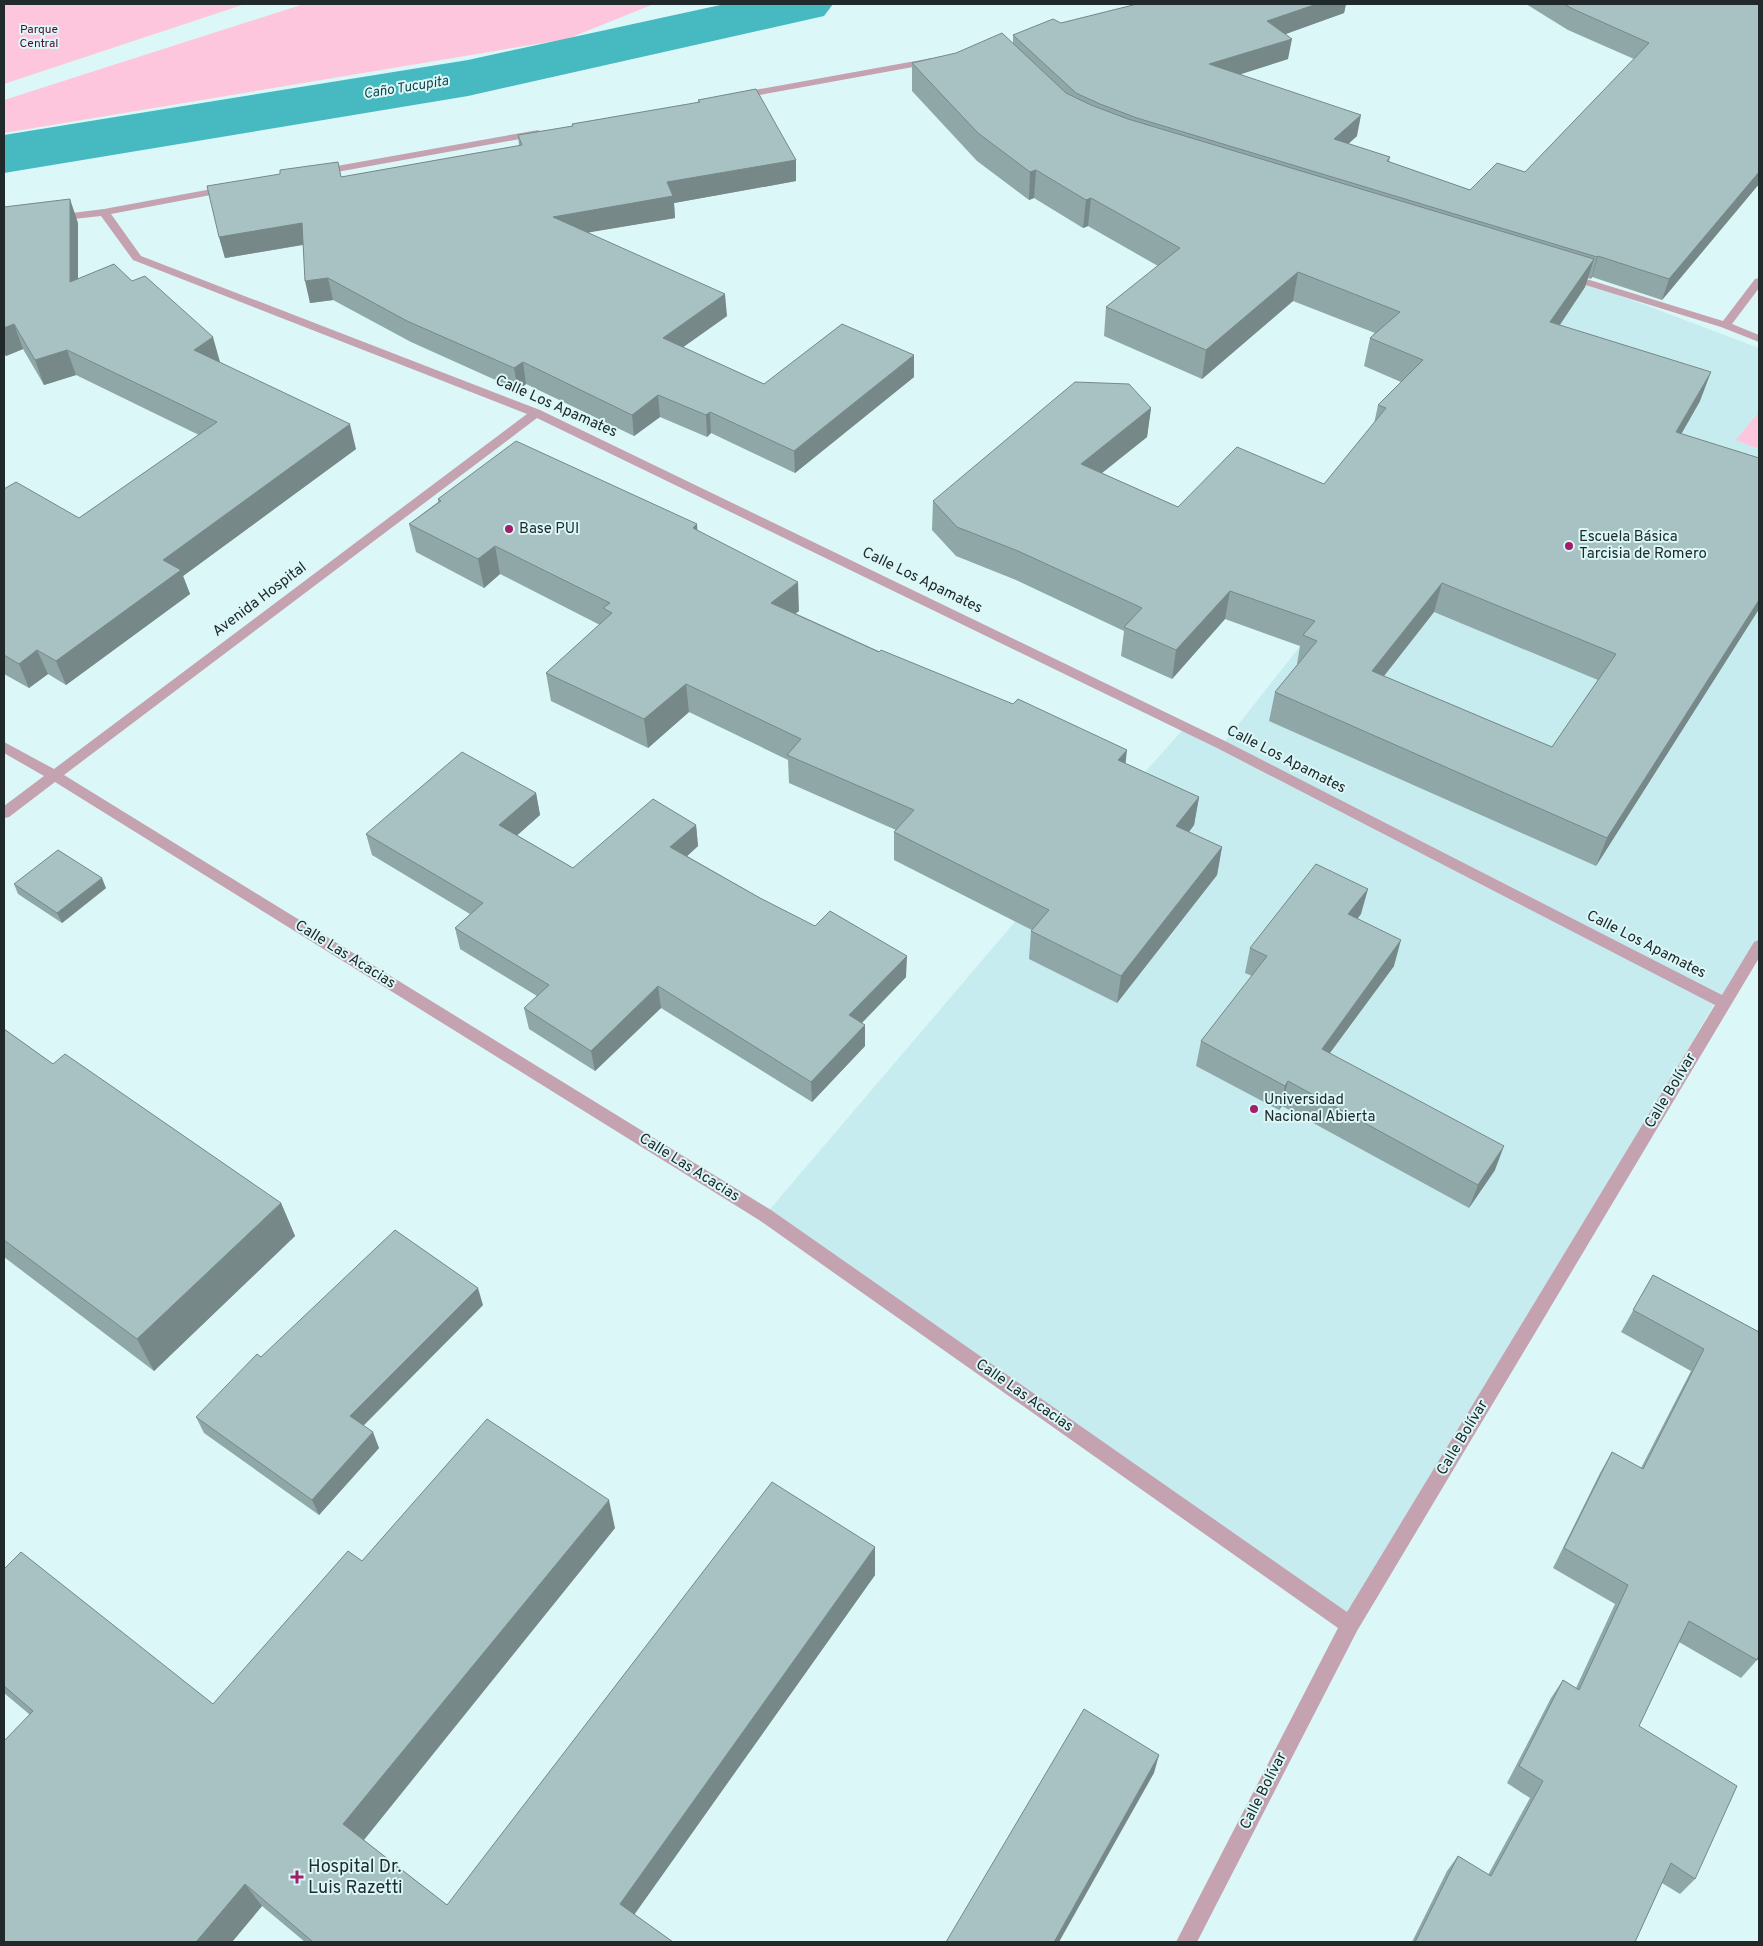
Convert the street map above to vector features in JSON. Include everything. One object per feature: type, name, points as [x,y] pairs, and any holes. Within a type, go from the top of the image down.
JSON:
[{"type":"street","points":[[723,99],[939,60]]},
{"type":"street","points":[[314,173],[547,131]]},
{"type":"street","points":[[49,219],[104,212],[237,187]]},
{"type":"street","name":"Calle Los Apamates","points":[[104,212],[138,258],[536,412],[1222,745],[1724,1002]]},
{"type":"street","points":[[1559,274],[1725,325],[1759,339]]},
{"type":"street","points":[[1725,325],[1759,281]]},
{"type":"street","name":"Avenida Hospital","points":[[4,813],[536,412]]},
{"type":"street","name":"Calle Las Acacias","points":[[4,747],[54,775],[766,1215],[1350,1626]]},
{"type":"street","name":"Calle Bolívar","points":[[1186,1942],[1350,1626],[1759,946]]},
{"type":"shaded area","name":"Escuela Básica Tarcisia de Romero","points":[[1587,283],[1759,348],[1759,946],[1724,1003],[1222,745]]},
{"type":"shaded area","name":"Universidad Nacional Abierta","points":[[1185,727],[1715,1003],[1350,1625],[765,1215],[1077,849]]},
{"type":"green space","name":"Parque Central","points":[[4,4],[245,4],[4,84]]},
{"type":"green space","points":[[304,4],[654,4],[567,39],[4,133],[4,100]]},
{"type":"green space","points":[[1759,412],[1759,449],[1736,440]]},
{"type":"building","points":[[1137,4],[1317,4],[1267,21],[1292,39],[1209,64],[1361,115],[1334,139],[1390,157],[1387,161],[1470,190],[1497,163],[1525,172],[1649,43],[1564,4],[1759,4],[1759,172],[1669,279],[1137,118],[1076,93],[1013,35],[1053,19],[1061,23]]},
{"type":"building","points":[[1002,33],[1066,93],[1091,105],[1128,119],[1594,259],[1550,322],[1711,372],[1676,432],[1759,458],[1759,600],[1607,838],[1275,692],[1317,641],[1303,635],[1315,621],[1230,591],[1176,650],[1124,627],[1142,608],[1018,551],[957,527],[933,501],[1075,382],[1129,384],[1151,408],[1081,464],[1178,507],[1237,447],[1324,484],[1386,408],[1378,405],[1423,360],[1370,338],[1400,312],[1298,272],[1206,350],[1106,307],[1180,248],[1091,198],[1086,200],[1036,170],[1030,172],[978,133],[912,63],[956,53]],"holes":[[[1442,583],[1616,654],[1552,747],[1372,671]]]},
{"type":"building","points":[[756,89],[796,160],[667,182],[673,196],[553,217],[725,294],[663,338],[764,384],[842,324],[914,355],[794,451],[710,412],[706,415],[658,395],[632,415],[523,362],[514,368],[407,321],[328,278],[305,281],[302,223],[219,237],[207,186],[280,174],[280,170],[338,162],[341,177],[522,145],[518,135],[700,102],[698,100]]},
{"type":"building","points":[[70,199],[70,282],[114,264],[132,281],[145,276],[213,337],[194,350],[350,424],[163,560],[181,570],[56,661],[37,650],[19,664],[4,655],[4,489],[16,482],[79,518],[217,422],[67,350],[35,360],[14,324],[4,328],[4,207]]},
{"type":"building","points":[[516,441],[697,524],[693,528],[798,582],[771,603],[879,652],[881,650],[1013,704],[1018,699],[1127,750],[1118,760],[1199,797],[1176,826],[1222,847],[1121,976],[1031,931],[1049,910],[894,832],[914,810],[787,755],[801,739],[686,684],[644,719],[546,673],[612,613],[603,608],[610,603],[495,546],[478,559],[409,524],[441,501],[438,499]]},
{"type":"building","points":[[462,752],[536,793],[499,825],[573,868],[653,799],[696,825],[670,847],[760,898],[815,926],[830,911],[907,956],[849,1015],[865,1025],[811,1082],[658,986],[591,1051],[524,1008],[549,985],[455,928],[483,903],[366,834]]},
{"type":"building","points":[[58,850],[102,878],[57,913],[14,884]]},
{"type":"building","points":[[1316,864],[1368,889],[1348,914],[1401,940],[1322,1049],[1504,1146],[1478,1185],[1288,1081],[1285,1086],[1201,1041],[1267,956],[1250,948]]},
{"type":"building","points":[[4,1029],[53,1064],[65,1054],[281,1203],[137,1339],[4,1240]]},
{"type":"building","points":[[395,1230],[478,1288],[350,1416],[373,1432],[312,1500],[196,1417],[257,1354],[261,1357]]},
{"type":"building","points":[[1653,1275],[1759,1332],[1759,1655],[1757,1660],[1689,1621],[1639,1726],[1737,1786],[1695,1879],[1671,1863],[1635,1942],[1415,1942],[1458,1856],[1491,1876],[1543,1781],[1519,1766],[1563,1680],[1579,1690],[1628,1585],[1564,1548],[1612,1452],[1643,1469],[1704,1349],[1633,1310]]},
{"type":"building","points":[[487,1419],[609,1500],[343,1824],[447,1905],[772,1482],[875,1547],[620,1904],[673,1942],[313,1942],[245,1884],[196,1942],[4,1942],[4,1741],[33,1711],[4,1686],[4,1569],[21,1552],[213,1704],[348,1551],[362,1561]]},
{"type":"building","points":[[1084,1709],[1159,1755],[1054,1942],[946,1942]]},
{"type":"waterway","name":"Caño Tucupita","points":[[4,154],[468,78],[804,4]]},
{"type":"place","name":"Base PUI","points":[[509,529]]},
{"type":"place","name":"Escuela Básica Tarcisia de Romero","points":[[1569,546]]},
{"type":"place","name":"Universidad Nacional Abierta","points":[[1254,1109]]},
{"type":"place","name":"Hospital Dr. Luis Razetti","points":[[297,1877]]}]
